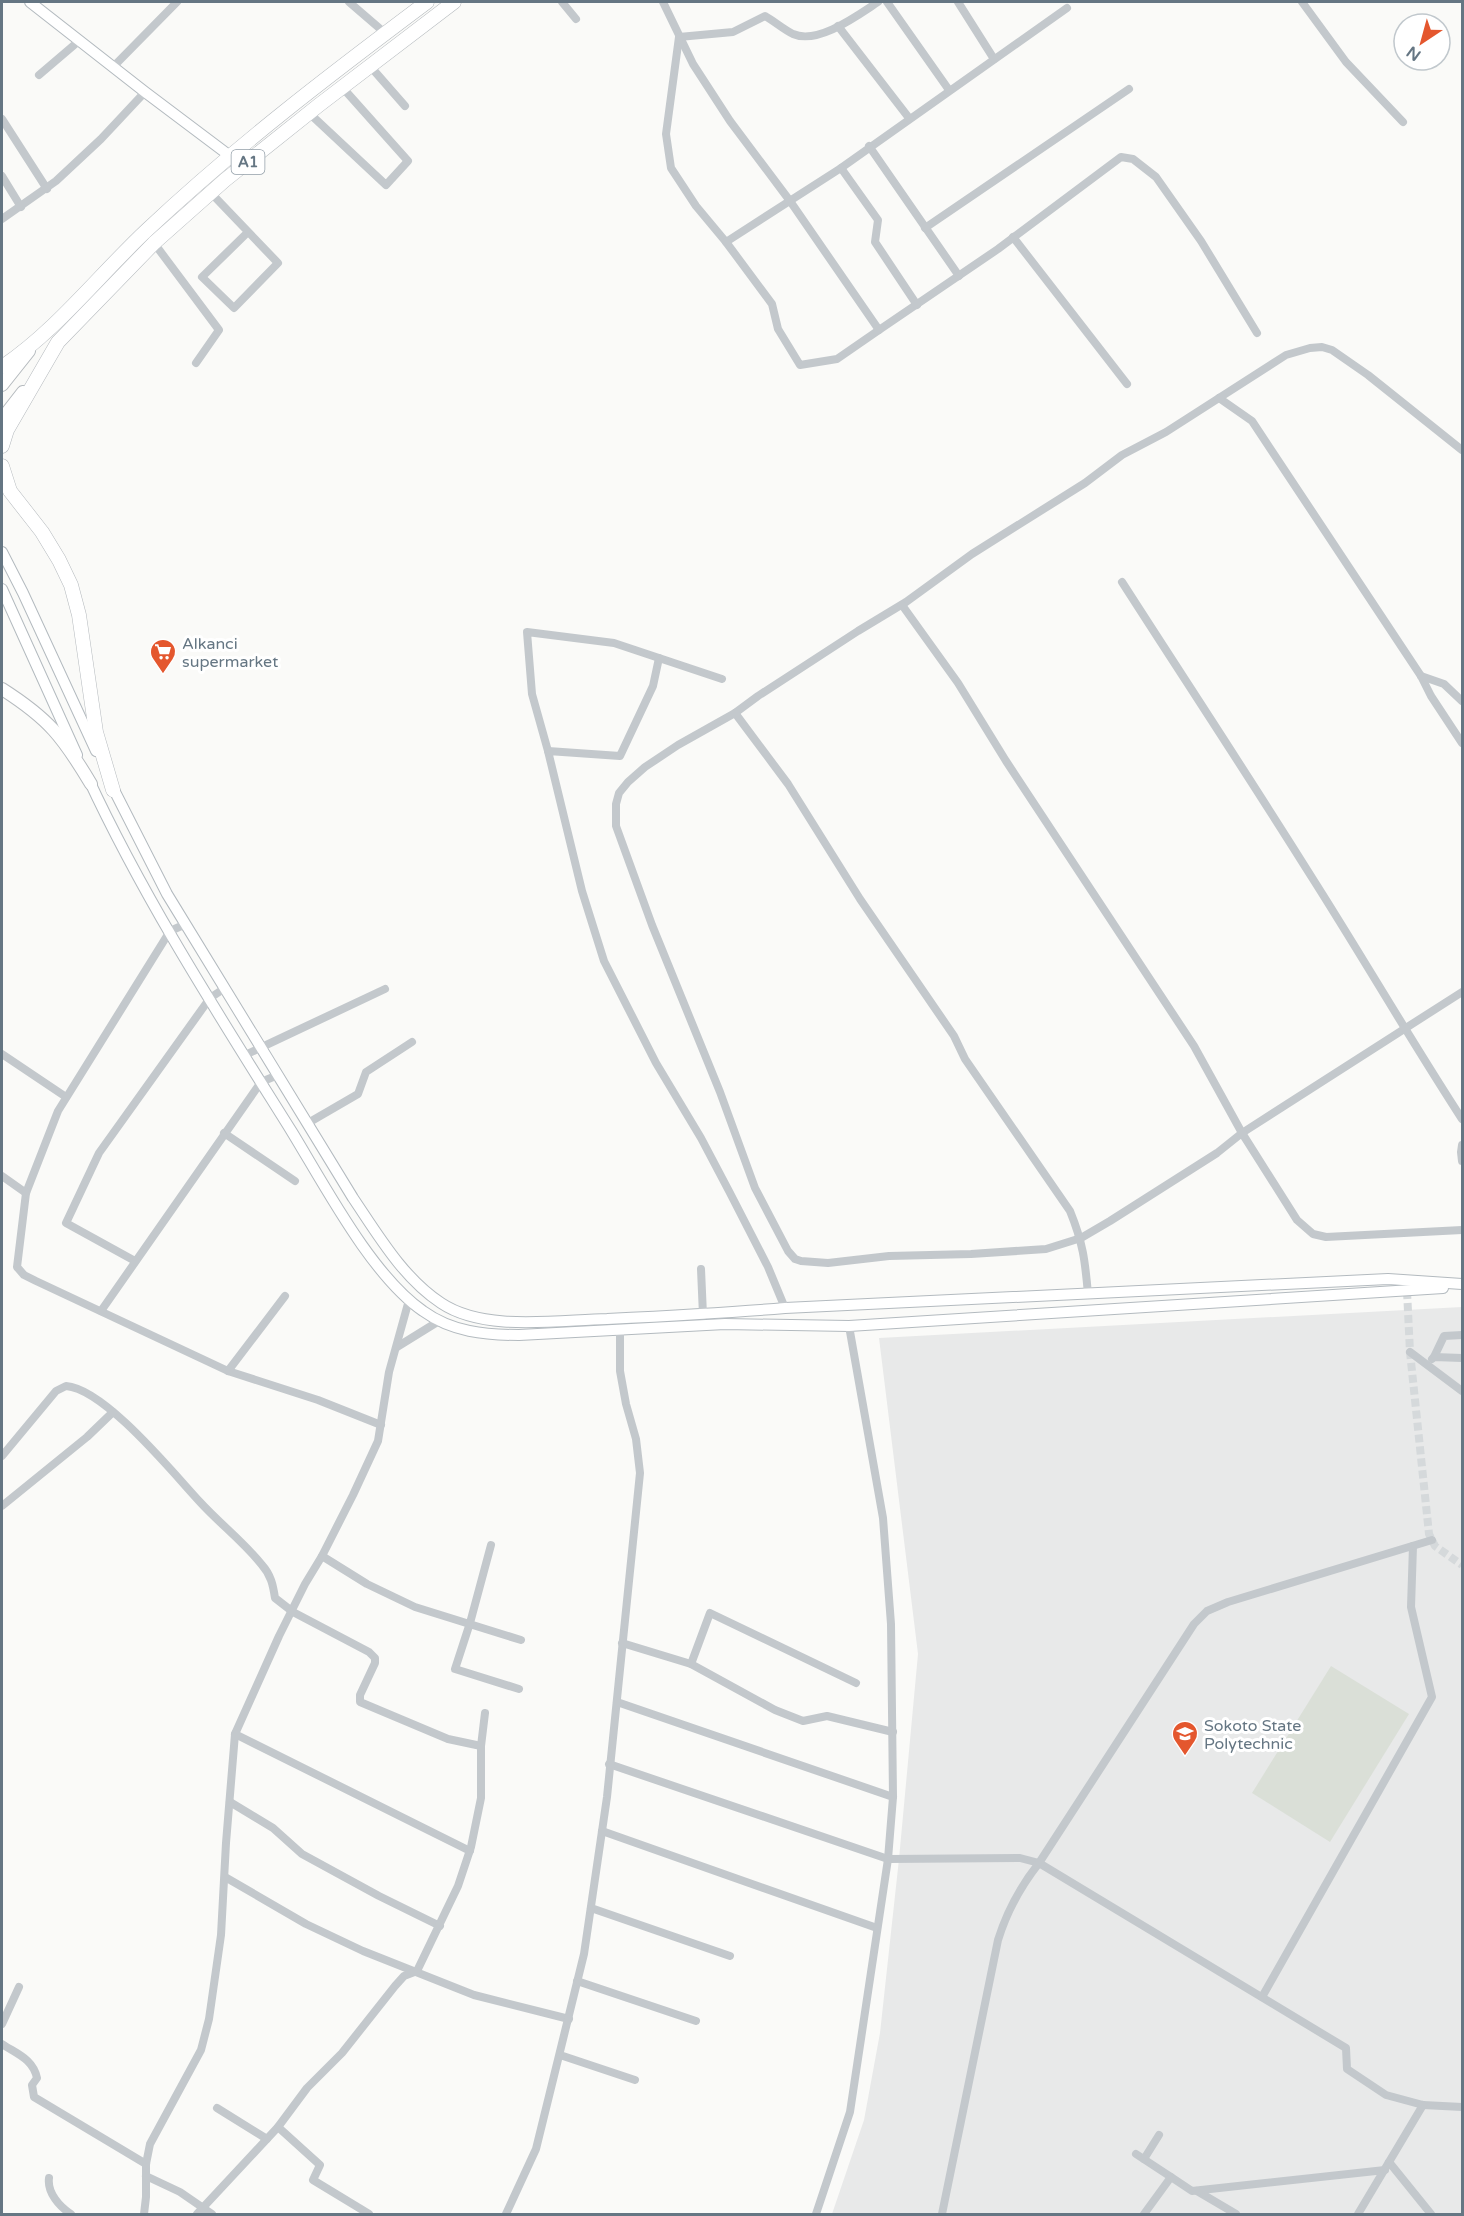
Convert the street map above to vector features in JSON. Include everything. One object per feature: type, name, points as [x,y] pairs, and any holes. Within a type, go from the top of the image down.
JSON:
[{"type":"highway","name":"A1","points":[[2,367],[20,355],[41,336],[148,229],[230,156],[309,91],[427,2]]},
{"type":"highway","name":"A1","points":[[58,342],[154,243],[211,193],[342,87],[454,2]]},
{"type":"highway","points":[[2,446],[7,430],[58,342]]},
{"type":"highway","points":[[2,466],[10,491],[42,532],[71,585],[80,615],[96,732],[113,790]]},
{"type":"main road","points":[[2,385],[41,336]]},
{"type":"main road","points":[[2,419],[58,342]]},
{"type":"main road","points":[[2,689],[27,705],[52,727],[69,748],[91,784]]},
{"type":"street","points":[[30,2],[230,156]]},
{"type":"street","points":[[113,66],[177,2]]},
{"type":"street","points":[[349,2],[385,33]]},
{"type":"street","points":[[562,2],[576,20]]},
{"type":"street","points":[[663,2],[693,64],[730,121],[790,201],[879,330]]},
{"type":"street","points":[[679,37],[734,32],[765,16],[794,34],[819,33],[846,23],[878,2]]},
{"type":"street","points":[[887,2],[949,90]]},
{"type":"street","points":[[958,2],[994,59]]},
{"type":"street","points":[[1302,2],[1346,62],[1403,122]]},
{"type":"street","points":[[726,242],[841,168],[1067,8]]},
{"type":"street","points":[[838,26],[909,118]]},
{"type":"street","points":[[679,37],[666,134],[671,168],[696,206],[772,304],[778,329],[800,364],[837,359],[959,276],[1120,157],[1133,159],[1144,165],[1156,177],[1201,241],[1257,333]]},
{"type":"street","points":[[39,75],[80,40]]},
{"type":"street","points":[[370,66],[405,106]]},
{"type":"street","points":[[309,113],[386,185],[408,161],[342,87]]},
{"type":"street","points":[[925,228],[1129,89]]},
{"type":"street","points":[[2,219],[47,189],[101,139],[145,92]]},
{"type":"street","points":[[2,119],[47,189]]},
{"type":"street","points":[[869,146],[959,276]]},
{"type":"street","points":[[841,168],[878,220],[875,242],[917,305]]},
{"type":"street","points":[[2,176],[21,207]]},
{"type":"street","points":[[211,193],[278,263],[234,308],[202,277],[248,232]]},
{"type":"street","points":[[1013,237],[1127,384]]},
{"type":"street","points":[[154,243],[219,330],[196,363]]},
{"type":"street","points":[[1462,450],[1342,355],[1322,347],[1286,354],[1166,432],[1122,455],[1085,483],[972,554],[902,605],[858,631],[735,713],[645,767],[619,793],[616,804],[616,826],[652,925],[720,1092],[755,1188],[785,1245],[795,1258],[801,1261],[828,1263],[889,1256],[1046,1249],[1081,1238],[1217,1153],[1242,1133],[1462,992]]},
{"type":"street","points":[[1219,398],[1252,421],[1421,676],[1431,696],[1462,743]]},
{"type":"street","points":[[2,552],[113,790],[145,853],[186,924],[353,1198],[398,1262],[427,1293],[441,1304],[482,1318],[523,1322],[703,1315],[785,1308],[1388,1279],[1462,1286]]},
{"type":"street","points":[[1122,582],[1322,892],[1462,1119]]},
{"type":"street","points":[[2,589],[91,784],[146,893],[360,1240],[379,1267],[409,1300],[440,1321],[459,1329],[495,1335],[725,1324],[849,1326],[1462,1286]]},
{"type":"street","points":[[902,605],[958,682],[1006,761],[1181,1027],[1242,1133],[1297,1220],[1313,1234],[1326,1237],[1462,1230]]},
{"type":"street","points":[[722,679],[614,643],[527,632],[532,694],[582,891],[604,961],[656,1063],[701,1138],[730,1193],[768,1267],[785,1308]]},
{"type":"street","points":[[548,751],[620,756],[653,686],[659,658]]},
{"type":"street","points":[[1421,676],[1444,684],[1462,701]]},
{"type":"street","points":[[735,713],[788,784],[860,898],[954,1036],[965,1059],[1070,1211],[1081,1238],[1088,1294]]},
{"type":"street","points":[[186,924],[170,931],[58,1111],[26,1193],[17,1267],[24,1275],[228,1371],[318,1400],[381,1425]]},
{"type":"street","points":[[135,1261],[66,1222],[99,1153],[210,998],[225,988]]},
{"type":"street","points":[[245,1055],[385,989]]},
{"type":"street","points":[[308,1123],[358,1094],[366,1072],[412,1042]]},
{"type":"street","points":[[2,1054],[66,1097]]},
{"type":"street","points":[[101,1311],[261,1082],[278,1075]]},
{"type":"street","points":[[224,1133],[296,1181]]},
{"type":"street","points":[[1462,1145],[1462,1161]]},
{"type":"street","points":[[2,1176],[26,1193]]},
{"type":"street","points":[[701,1269],[703,1315]]},
{"type":"street","points":[[228,1371],[285,1296]]},
{"type":"street","points":[[144,2214],[146,2164],[150,2144],[201,2050],[209,2019],[222,1935],[225,1843],[235,1734],[261,1673],[378,1442],[389,1372],[409,1300]]},
{"type":"street","points":[[397,1347],[440,1321]]},
{"type":"street","points":[[816,2214],[850,2112],[863,2039],[888,1859],[893,1797],[891,1624],[883,1518],[849,1326]]},
{"type":"street","points":[[506,2214],[536,2149],[560,2055],[578,1981],[602,1831],[640,1473],[636,1439],[620,1371],[620,1330]]},
{"type":"street","points":[[1427,1365],[1434,1357],[1444,1336],[1462,1335]]},
{"type":"street","points":[[1410,1352],[1462,1391]]},
{"type":"street","points":[[1434,1357],[1462,1358]]},
{"type":"street","points":[[2,1456],[61,1388],[73,1386],[80,1389],[113,1412],[166,1463],[201,1503],[263,1566],[273,1582],[275,1599],[293,1612],[369,1652],[375,1658],[375,1663],[360,1695],[360,1702],[448,1740],[481,1746]]},
{"type":"street","points":[[2,1506],[87,1437],[113,1412]]},
{"type":"street","points":[[942,2214],[998,1940],[1005,1917],[1017,1893],[1039,1863],[1194,1624],[1207,1611],[1228,1602],[1432,1540]]},
{"type":"street","points":[[491,1545],[455,1669],[519,1689]]},
{"type":"street","points":[[1262,1997],[1432,1697],[1411,1606],[1413,1546]]},
{"type":"street","points":[[322,1556],[367,1584],[415,1607],[521,1640]]},
{"type":"street","points":[[691,1664],[710,1614],[856,1683]]},
{"type":"street","points":[[622,1643],[691,1664],[776,1710],[803,1721],[827,1716],[892,1732]]},
{"type":"street","points":[[617,1702],[893,1797]]},
{"type":"street","points":[[201,2211],[278,2127],[307,2088],[342,2053],[404,1976],[417,1971],[458,1886],[470,1851],[481,1798],[481,1746],[485,1713]]},
{"type":"street","points":[[235,1734],[470,1851]]},
{"type":"street","points":[[609,1764],[888,1859],[1020,1858],[1039,1863],[1346,2048],[1347,2069],[1386,2095],[1423,2105],[1462,2107]]},
{"type":"street","points":[[230,1802],[273,1828],[302,1854],[440,1926]]},
{"type":"street","points":[[602,1831],[877,1928]]},
{"type":"street","points":[[225,1877],[306,1923],[363,1951],[474,1995],[569,2019]]},
{"type":"street","points":[[591,1908],[730,1956]]},
{"type":"street","points":[[578,1981],[696,2021]]},
{"type":"street","points":[[2,2024],[19,1987]]},
{"type":"street","points":[[2,2044],[31,2062],[38,2078],[32,2085],[34,2097],[146,2164]]},
{"type":"street","points":[[560,2055],[635,2080]]},
{"type":"street","points":[[1358,2214],[1423,2105]]},
{"type":"street","points":[[217,2109],[267,2139]]},
{"type":"street","points":[[278,2127],[320,2165],[313,2181],[369,2214]]},
{"type":"street","points":[[1159,2135],[1140,2157],[1192,2191],[1384,2170]]},
{"type":"street","points":[[1389,2162],[1431,2214]]},
{"type":"street","points":[[146,2176],[180,2192],[201,2211],[212,2214]]},
{"type":"street","points":[[1144,2214],[1171,2177]]},
{"type":"street","points":[[49,2178],[48,2186],[53,2196],[71,2214]]},
{"type":"street","points":[[1197,2191],[1236,2214]]},
{"type":"shaded area","name":"Sokoto State Polytechnic","points":[[1462,1307],[1462,2214],[832,2214],[864,2120],[880,2033],[918,1654],[879,1338]]},
{"type":"shaded area","points":[[1331,1666],[1409,1714],[1330,1842],[1252,1793]]},
{"type":"tunnel","points":[[1407,1291],[1410,1352],[1429,1534],[1435,1546],[1462,1565]]},
{"type":"place","name":"Alkanci supermarket","points":[[163,675]]},
{"type":"place","name":"Sokoto State Polytechnic","points":[[1185,1757]]}]
